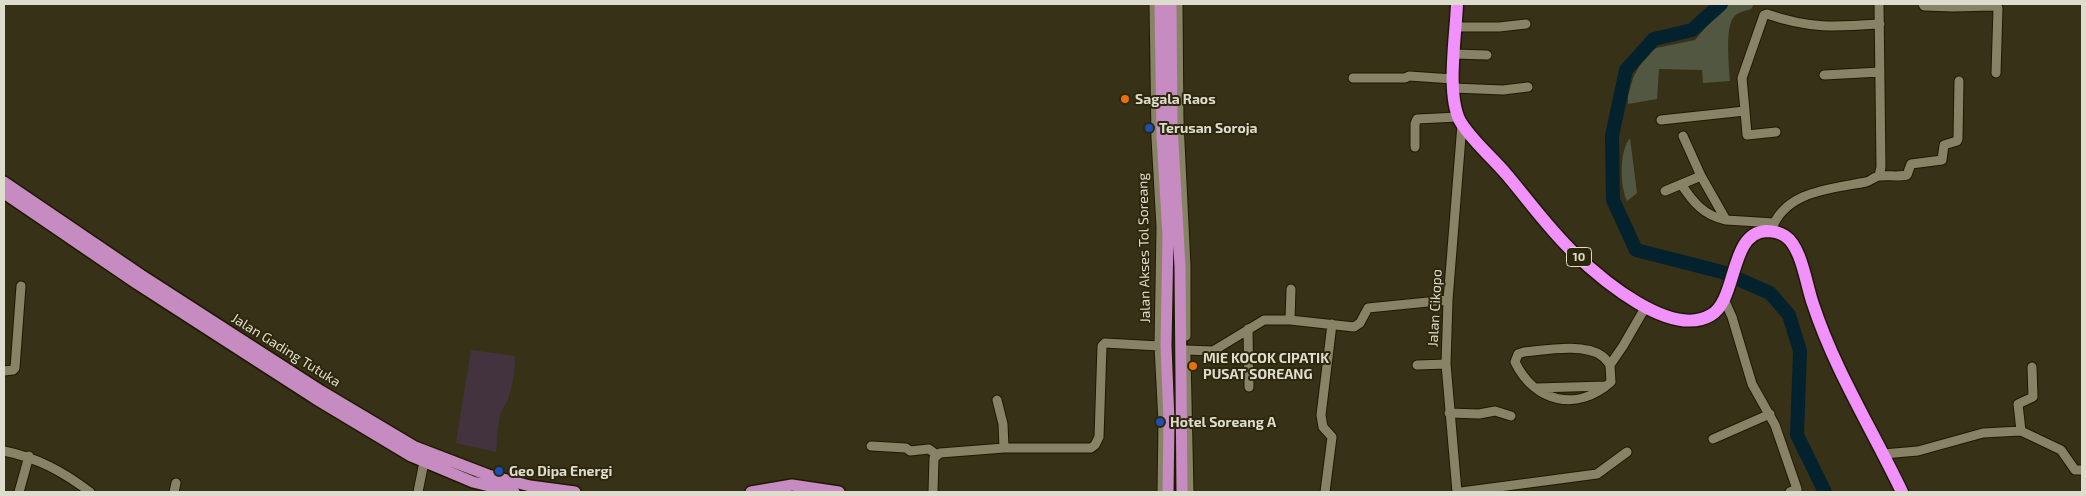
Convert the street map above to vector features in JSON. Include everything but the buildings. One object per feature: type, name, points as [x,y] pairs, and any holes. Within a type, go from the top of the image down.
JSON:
[{"type":"highway","points":[[1457,4],[1453,84],[1460,121]]},
{"type":"highway","name":"10","points":[[1460,121],[1575,254],[1645,308],[1671,318],[1697,320],[1712,315],[1725,296],[1745,245],[1756,234],[1772,227]]},
{"type":"highway","points":[[1772,227],[1785,236],[1795,247],[1821,328],[1838,368],[1902,492]]},
{"type":"main road","name":"Jalan Akses Tol Soreang","points":[[1160,4],[1166,51],[1183,267],[1182,492]]},
{"type":"main road","name":"Jalan Akses Tol Soreang","points":[[1168,492],[1169,421],[1162,136],[1166,51],[1171,4]]},
{"type":"main road","name":"Jalan Gading Tutuka","points":[[4,182],[141,275],[324,404],[411,456],[473,482],[514,492]]},
{"type":"main road","name":"Jalan Gading Tutuka","points":[[4,193],[136,284],[415,447],[488,475],[530,486],[575,492]]},
{"type":"main road","points":[[751,492],[792,485],[839,492]]},
{"type":"street","name":"Jalan Akses Tol Soreang","points":[[1154,4],[1156,138],[1164,227],[1159,346],[1163,422],[1162,492]]},
{"type":"street","name":"Jalan Akses Tol Soreang","points":[[1178,4],[1179,122],[1189,492]]},
{"type":"street","points":[[1879,176],[1881,167],[1880,4]]},
{"type":"street","points":[[1923,4],[1924,6],[1997,6],[1996,73]]},
{"type":"street","points":[[1776,132],[1747,135],[1742,78],[1764,15],[1767,14],[1803,25],[1880,24]]},
{"type":"street","points":[[1456,27],[1500,27],[1526,24]]},
{"type":"street","points":[[1454,54],[1487,55]]},
{"type":"street","points":[[1824,75],[1880,72]]},
{"type":"street","points":[[1353,78],[1405,78],[1409,76],[1503,90],[1528,87]]},
{"type":"street","points":[[1681,184],[1689,197],[1708,215],[1726,220],[1772,227],[1787,206],[1801,197],[1848,184],[1868,181],[1879,176],[1907,175],[1911,164],[1942,160],[1944,145],[1958,139],[1959,81]]},
{"type":"street","points":[[1661,120],[1745,111]]},
{"type":"street","points":[[1415,148],[1415,124],[1418,119],[1460,121]]},
{"type":"street","name":"Jalan Cikopo","points":[[1459,492],[1449,413],[1446,364],[1448,300],[1460,121]]},
{"type":"street","points":[[1683,136],[1701,176],[1726,220]]},
{"type":"street","points":[[1665,191],[1701,176]]},
{"type":"street","points":[[4,371],[15,368],[21,286]]},
{"type":"street","points":[[1290,320],[1291,288]]},
{"type":"street","points":[[1725,296],[1752,384],[1770,414],[1796,491]]},
{"type":"street","points":[[1186,350],[1210,352],[1264,320],[1357,325],[1365,311],[1372,307],[1448,300]]},
{"type":"street","points":[[1610,365],[1645,308]]},
{"type":"street","points":[[1325,492],[1332,437],[1323,427],[1321,416],[1332,324]]},
{"type":"street","points":[[1248,329],[1249,387]]},
{"type":"street","points":[[933,492],[934,463],[937,455],[946,451],[1004,448],[1086,449],[1093,447],[1099,437],[1102,346],[1106,343],[1159,346]]},
{"type":"street","points":[[1569,348],[1588,350],[1603,356],[1610,365],[1611,382],[1585,398],[1570,401],[1558,400],[1536,388],[1520,372],[1515,362],[1518,354],[1524,352],[1569,348]]},
{"type":"street","points":[[1417,365],[1446,364]]},
{"type":"street","points":[[2021,431],[2018,404],[2033,397],[2032,367]]},
{"type":"street","points":[[1536,388],[1606,386]]},
{"type":"street","points":[[997,400],[1003,424],[1004,448]]},
{"type":"street","points":[[1449,413],[1479,414],[1495,411],[1511,416]]},
{"type":"street","points":[[1714,439],[1770,414]]},
{"type":"street","points":[[1884,454],[1918,451],[1983,433],[2021,431],[2061,450],[2074,469],[2082,470]]},
{"type":"street","points":[[871,446],[906,448],[910,452],[929,449],[937,455]]},
{"type":"street","points":[[4,451],[29,456],[66,475],[90,492]]},
{"type":"street","points":[[1459,492],[1591,476],[1602,471],[1627,452]]},
{"type":"street","points":[[19,492],[29,456]]},
{"type":"street","points":[[418,492],[424,462]]},
{"type":"shaded area","name":"Geo Dipa Energi","points":[[471,350],[515,356],[514,376],[508,400],[501,412],[496,452],[456,443]]},
{"type":"green space","points":[[1729,4],[1754,4],[1751,9],[1735,16],[1731,24],[1728,48],[1730,81],[1703,83],[1702,70],[1659,69],[1657,99],[1628,104],[1628,96],[1633,78],[1646,53],[1656,48],[1695,40]]},
{"type":"green space","points":[[1630,138],[1637,193],[1627,201],[1623,187],[1622,160],[1626,144]]},
{"type":"waterway","points":[[1721,4],[1692,30],[1654,39],[1626,70],[1612,136],[1613,200],[1636,250],[1722,272],[1770,293],[1789,315],[1800,351],[1797,435],[1825,492]]},
{"type":"place","name":"Sagala Raos","points":[[1125,99]]},
{"type":"place","name":"Terusan Soroja","points":[[1149,128]]},
{"type":"place","name":"MIE KOCOK CIPATIK PUSAT SOREANG","points":[[1193,366]]},
{"type":"place","name":"Hotel Soreang A","points":[[1160,422]]},
{"type":"place","name":"Geo Dipa Energi","points":[[499,471]]}]
